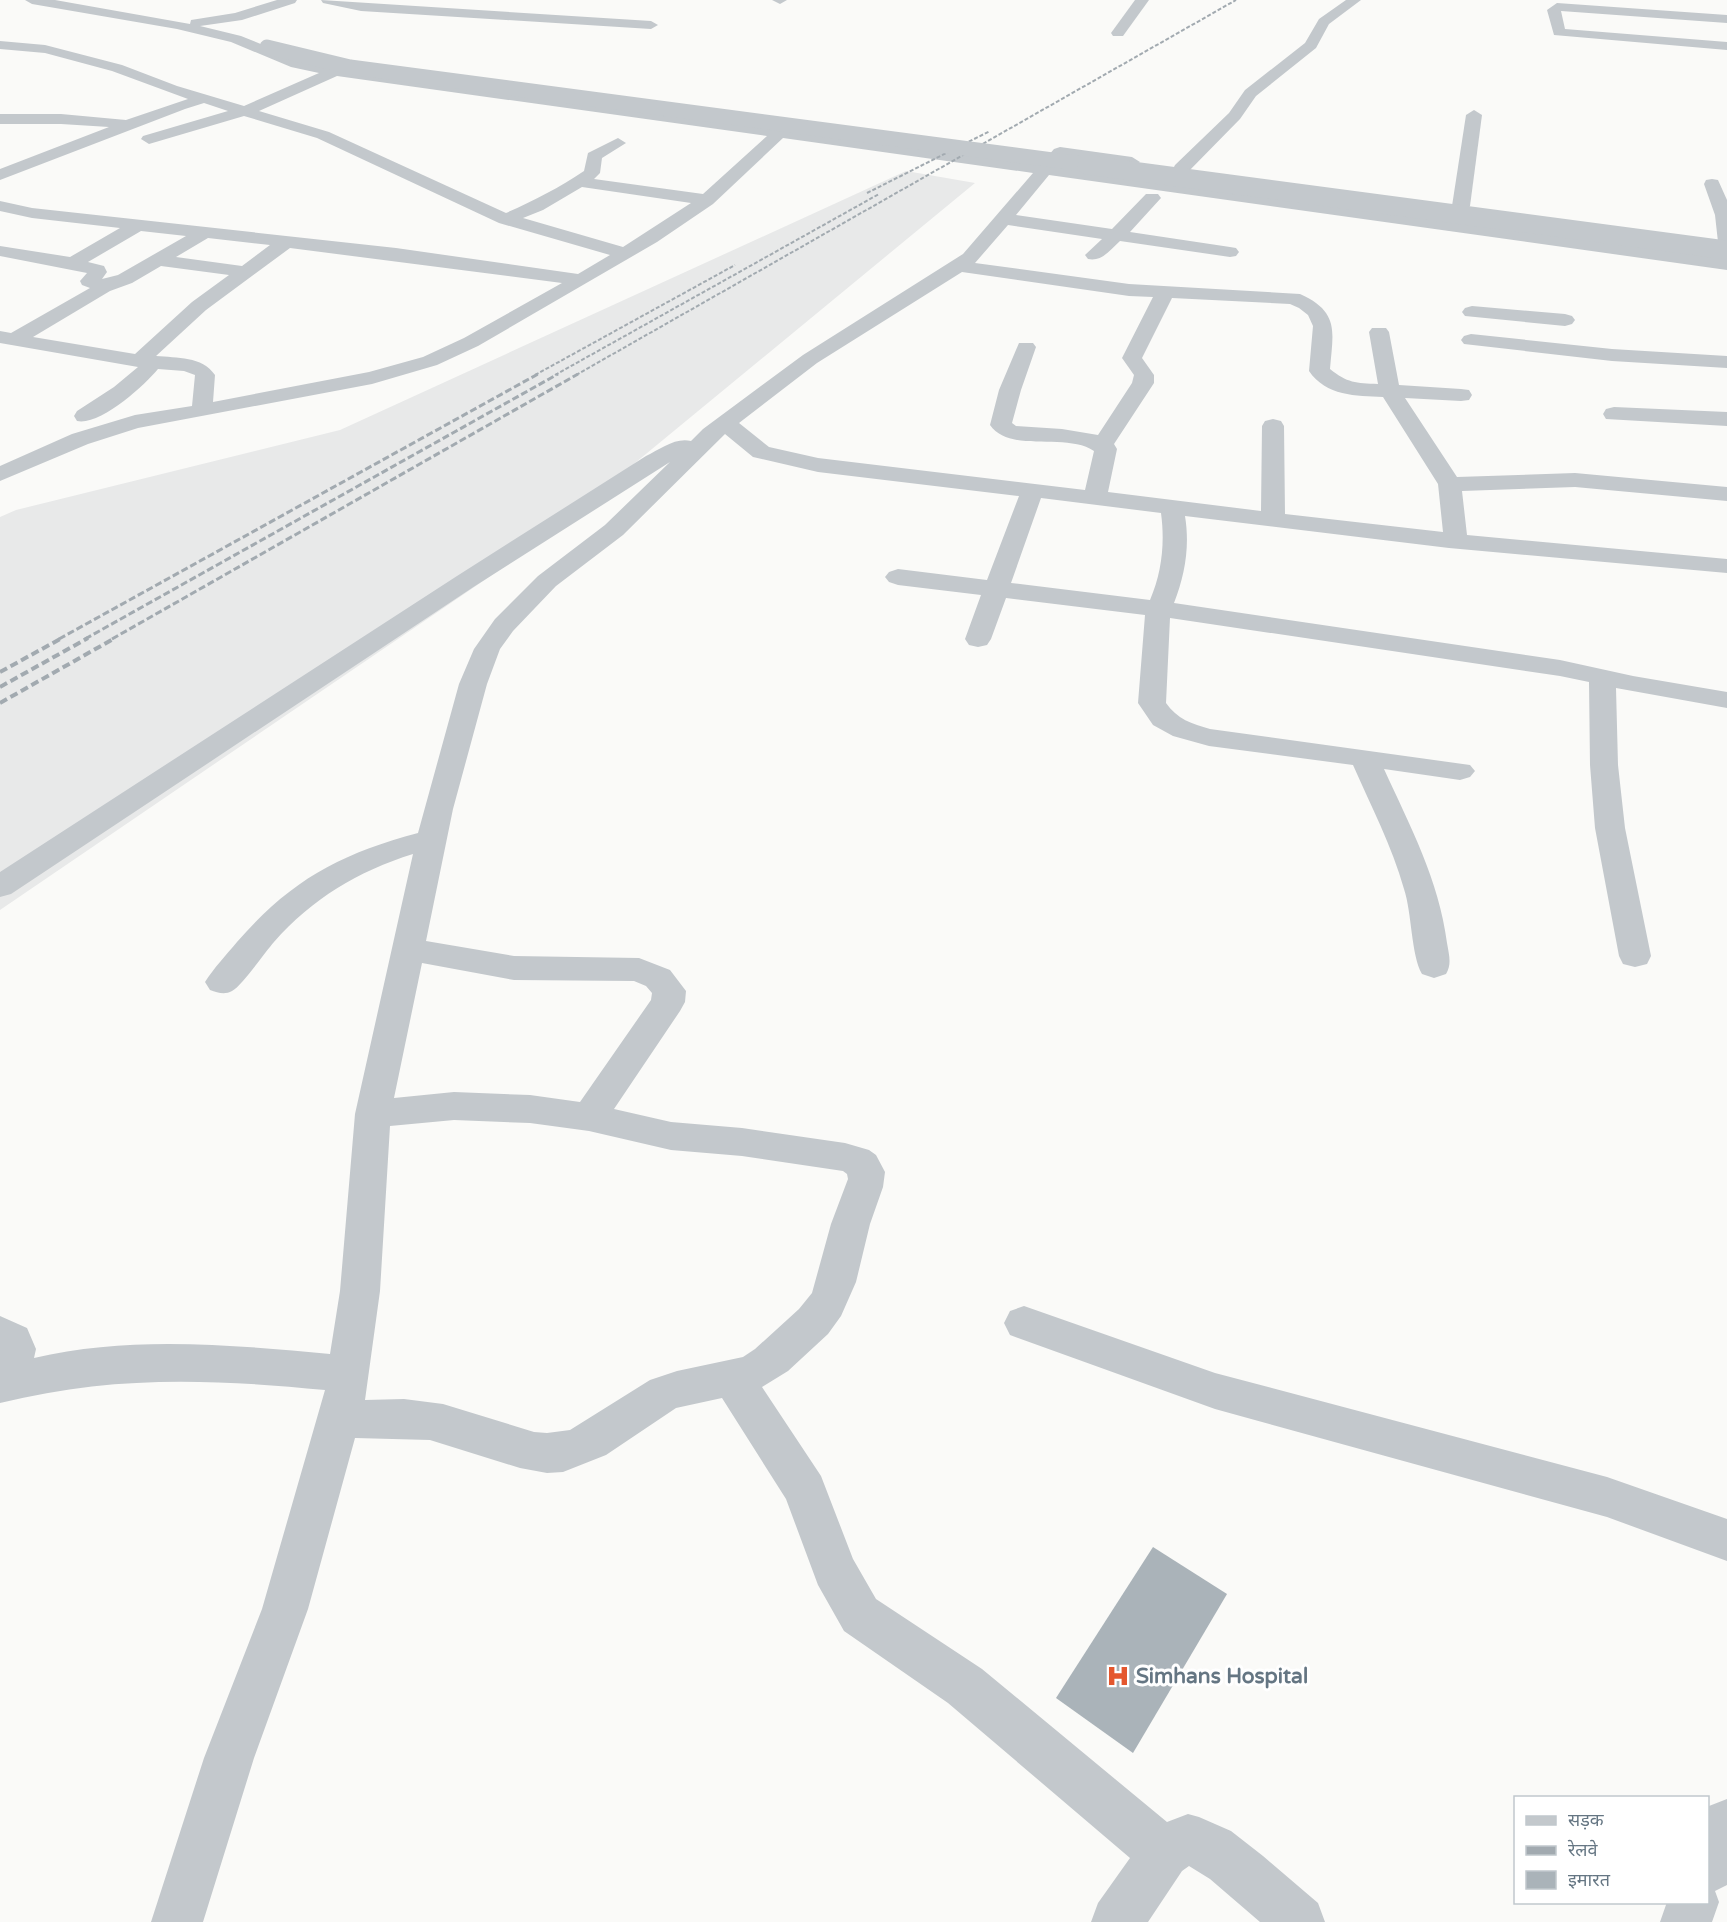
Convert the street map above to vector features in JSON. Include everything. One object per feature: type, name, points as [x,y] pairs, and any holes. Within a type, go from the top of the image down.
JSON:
[{"type":"street","points":[[32,0],[177,25],[350,67],[1727,250]]},
{"type":"street","points":[[177,25],[237,17],[290,0]]},
{"type":"street","points":[[328,0],[361,7],[651,25]]},
{"type":"street","points":[[1118,33],[1142,0]]},
{"type":"street","points":[[1181,169],[1235,116],[1250,93],[1311,45],[1324,22],[1354,0]]},
{"type":"street","points":[[474,15],[492,1]]},
{"type":"street","points":[[77,21],[131,3]]},
{"type":"street","points":[[1727,20],[1574,7],[1557,7],[1554,10],[1559,32],[1563,33],[1727,46]]},
{"type":"street","points":[[0,37],[28,33]]},
{"type":"street","points":[[237,39],[296,64],[335,71],[1727,264]]},
{"type":"street","points":[[0,45],[55,52],[126,71],[172,89],[248,110],[323,135],[505,219],[626,254]]},
{"type":"street","points":[[149,139],[248,110],[335,71]]},
{"type":"street","points":[[0,175],[162,110],[206,98]]},
{"type":"street","points":[[1461,206],[1474,115]]},
{"type":"street","points":[[0,119],[61,119],[127,124]]},
{"type":"street","points":[[0,474],[80,439],[135,422],[372,378],[430,361],[471,342],[626,254],[707,200],[778,134]]},
{"type":"street","points":[[505,219],[537,206],[579,183],[592,173],[594,156],[618,142]]},
{"type":"street","points":[[177,1922],[229,1758],[285,1609],[339,1419],[360,1291],[374,1114],[408,949],[432,839],[464,715],[487,649],[504,625],[547,581],[614,530],[722,426],[810,358],[959,266],[1005,219],[1060,152],[1727,242],[1724,215],[1712,184]]},
{"type":"street","points":[[579,183],[707,200]]},
{"type":"street","points":[[1094,255],[1117,235],[1152,198]]},
{"type":"street","points":[[0,206],[33,213],[396,254],[581,280]]},
{"type":"street","points":[[1005,219],[1230,252]]},
{"type":"street","points":[[76,264],[82,256],[138,225]]},
{"type":"street","points":[[8,338],[103,287],[125,279],[204,233]]},
{"type":"street","points":[[85,416],[126,389],[144,373],[146,361],[185,317],[286,242]]},
{"type":"street","points":[[0,251],[76,264],[97,270],[98,272],[89,281],[103,287]]},
{"type":"street","points":[[157,260],[246,272]]},
{"type":"street","points":[[959,266],[1083,284],[1165,292],[1293,298],[1309,303],[1319,312],[1323,320],[1319,371],[1335,384],[1352,389],[1461,395]]},
{"type":"street","points":[[1103,444],[1143,383],[1144,375],[1132,358],[1165,292]]},
{"type":"street","points":[[1472,312],[1565,311],[1564,350]]},
{"type":"street","points":[[1379,332],[1390,391],[1450,484],[1456,542]]},
{"type":"street","points":[[8,338],[146,361],[189,365],[202,370],[205,375],[202,411]]},
{"type":"street","points":[[1471,340],[1564,350],[1727,362]]},
{"type":"street","points":[[1026,347],[1007,398],[1001,425],[1010,432],[1089,440],[1103,444],[1106,449],[1095,496]]},
{"type":"street","points":[[1614,414],[1727,419]]},
{"type":"street","points":[[722,426],[761,452],[818,465],[1095,496],[1456,542],[1537,551],[1727,566]]},
{"type":"street","points":[[0,887],[644,467],[722,426]]},
{"type":"street","points":[[1273,426],[1273,520]]},
{"type":"street","points":[[1450,484],[1575,480],[1727,494]]},
{"type":"street","points":[[978,639],[1032,489]]},
{"type":"street","points":[[1172,507],[1177,539],[1168,587],[1159,609],[1155,633],[1152,703],[1163,719],[1183,730],[1209,737],[1460,771]]},
{"type":"street","points":[[898,577],[1159,609],[1560,668],[1727,700]]},
{"type":"street","points":[[1602,677],[1604,765],[1610,828],[1635,956]]},
{"type":"street","points":[[1364,758],[1404,846],[1415,878],[1426,911],[1434,966]]},
{"type":"street","points":[[222,982],[288,907],[316,887],[376,855],[432,839]]},
{"type":"street","points":[[408,949],[514,968],[541,970],[616,968],[639,970],[658,978],[669,991],[668,1002],[589,1117]]},
{"type":"street","points":[[339,1419],[412,1418],[443,1423],[520,1449],[548,1453],[576,1450],[655,1397],[752,1373],[768,1363],[812,1323],[827,1304],[851,1221],[867,1180],[864,1165],[856,1159],[742,1142],[671,1136],[589,1117],[531,1109],[454,1106],[374,1114]]},
{"type":"street","points":[[1024,1323],[1215,1391],[1607,1497],[1727,1540]]},
{"type":"street","points":[[0,1333],[13,1340],[15,1349],[5,1383],[67,1370],[102,1365],[135,1364],[236,1364],[348,1374]]},
{"type":"street","points":[[732,1377],[805,1490],[834,1570],[860,1615],[964,1686],[1164,1853]]},
{"type":"street","points":[[1709,1864],[1727,1824]]},
{"type":"street","points":[[1117,1922],[1164,1853],[1174,1845],[1189,1840],[1204,1845],[1221,1855],[1299,1922]]},
{"type":"street","points":[[1686,1922],[1692,1904]]},
{"type":"shaded area","points":[[906,171],[975,183],[533,547],[0,910],[0,517],[16,510],[340,430]]},
{"type":"building","points":[[1153,1547],[1227,1594],[1133,1753],[1056,1698]]},
{"type":"railway","points":[[576,375],[1236,0]]},
{"type":"railway","points":[[867,193],[990,131]]},
{"type":"railway","points":[[555,375],[879,194]]},
{"type":"railway","points":[[535,375],[735,265]]},
{"type":"railway","points":[[59,639],[538,374]]},
{"type":"railway","points":[[85,639],[558,374]]},
{"type":"railway","points":[[112,639],[578,374]]},
{"type":"railway","points":[[0,672],[62,638]]},
{"type":"railway","points":[[0,687],[88,638]]},
{"type":"railway","points":[[0,703],[115,638]]},
{"type":"place","name":"Simhans Hospital","points":[[1118,1676]]}]
